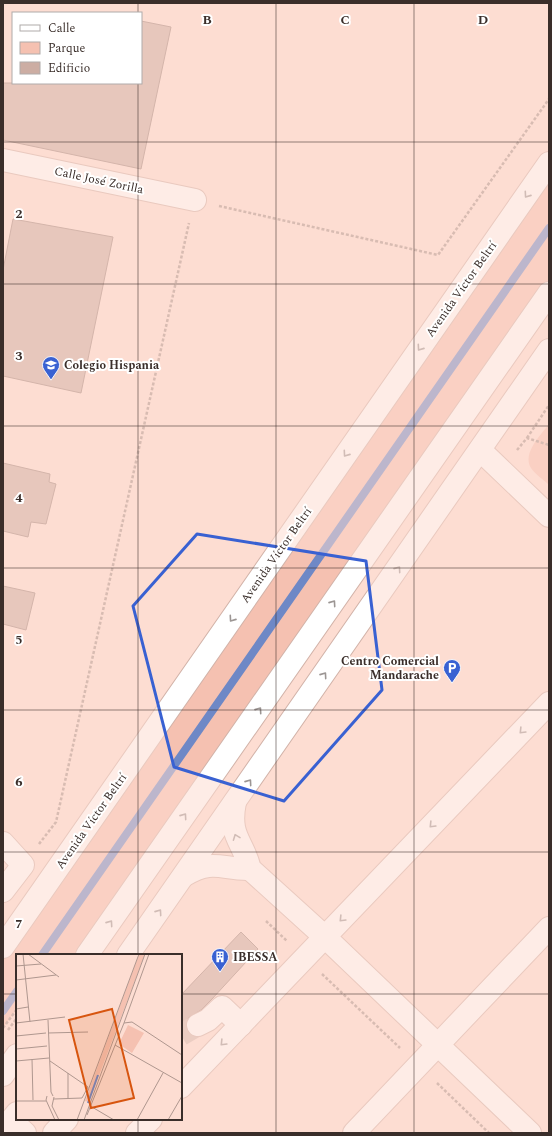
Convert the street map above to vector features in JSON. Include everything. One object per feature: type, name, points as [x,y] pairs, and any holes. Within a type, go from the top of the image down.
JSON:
[{"type":"main road","name":"Calle José Zorilla","points":[[3,160],[195,200]]},
{"type":"main road","name":"Avenida Víctor Beltrí","points":[[3,947],[549,163]]},
{"type":"main road","points":[[89,954],[549,293]]},
{"type":"main road","points":[[129,954],[236,802],[549,350]]},
{"type":"main road","points":[[480,450],[499,470],[549,516]]},
{"type":"main road","points":[[182,1086],[549,703]]},
{"type":"main road","points":[[236,802],[233,814],[234,831],[237,840],[246,854],[250,869],[325,937],[530,1133]]},
{"type":"main road","points":[[3,843],[23,865],[3,891]]},
{"type":"main road","points":[[185,875],[194,870],[214,864],[238,870],[250,869]]},
{"type":"main road","points":[[354,1133],[549,928]]},
{"type":"main road","points":[[198,1025],[208,1020],[222,1007],[241,1025]]},
{"type":"main road","points":[[3,1075],[16,1056]]},
{"type":"main road","points":[[54,1133],[66,1120]]},
{"type":"main road","points":[[137,1133],[150,1120]]},
{"type":"path","points":[[23,865],[56,822],[195,200],[438,255],[549,99]]},
{"type":"path","points":[[499,470],[527,438],[549,405]]},
{"type":"path","points":[[527,438],[549,445]]},
{"type":"path","points":[[265,920],[489,1133]]},
{"type":"path","points":[[3,1028],[16,1010]]},
{"type":"path","points":[[8,1031],[16,1019]]},
{"type":"highlighted area","points":[[197,534],[366,561],[382,690],[284,801],[174,767],[133,606]]},
{"type":"green space","points":[[549,163],[549,293],[88,954],[16,954],[16,1010],[3,1028],[3,946]]},
{"type":"green space","points":[[549,424],[549,485],[531,468],[529,456],[537,439]]},
{"type":"building","points":[[142,21],[171,27],[141,169],[3,140],[3,83],[142,84]]},
{"type":"building","points":[[13,219],[113,237],[81,393],[3,376],[3,270]]},
{"type":"building","points":[[3,463],[50,474],[49,482],[56,484],[46,524],[31,522],[28,537],[3,531]]},
{"type":"building","points":[[3,586],[35,593],[26,630],[3,624]]},
{"type":"building","name":"IBESSA","points":[[241,932],[258,949],[201,1010],[188,1018],[186,1028],[182,1032],[182,994]]},
{"type":"waterway","points":[[43,954],[549,228]]},
{"type":"waterway","points":[[3,1011],[16,992]]},
{"type":"tunnel","points":[[182,1034],[198,1025]]},
{"type":"place","name":"Colegio Hispania","points":[[51,380]]},
{"type":"place","name":"Centro Comercial Mandarache","points":[[452,683]]},
{"type":"place","name":"IBESSA","points":[[220,972]]}]
